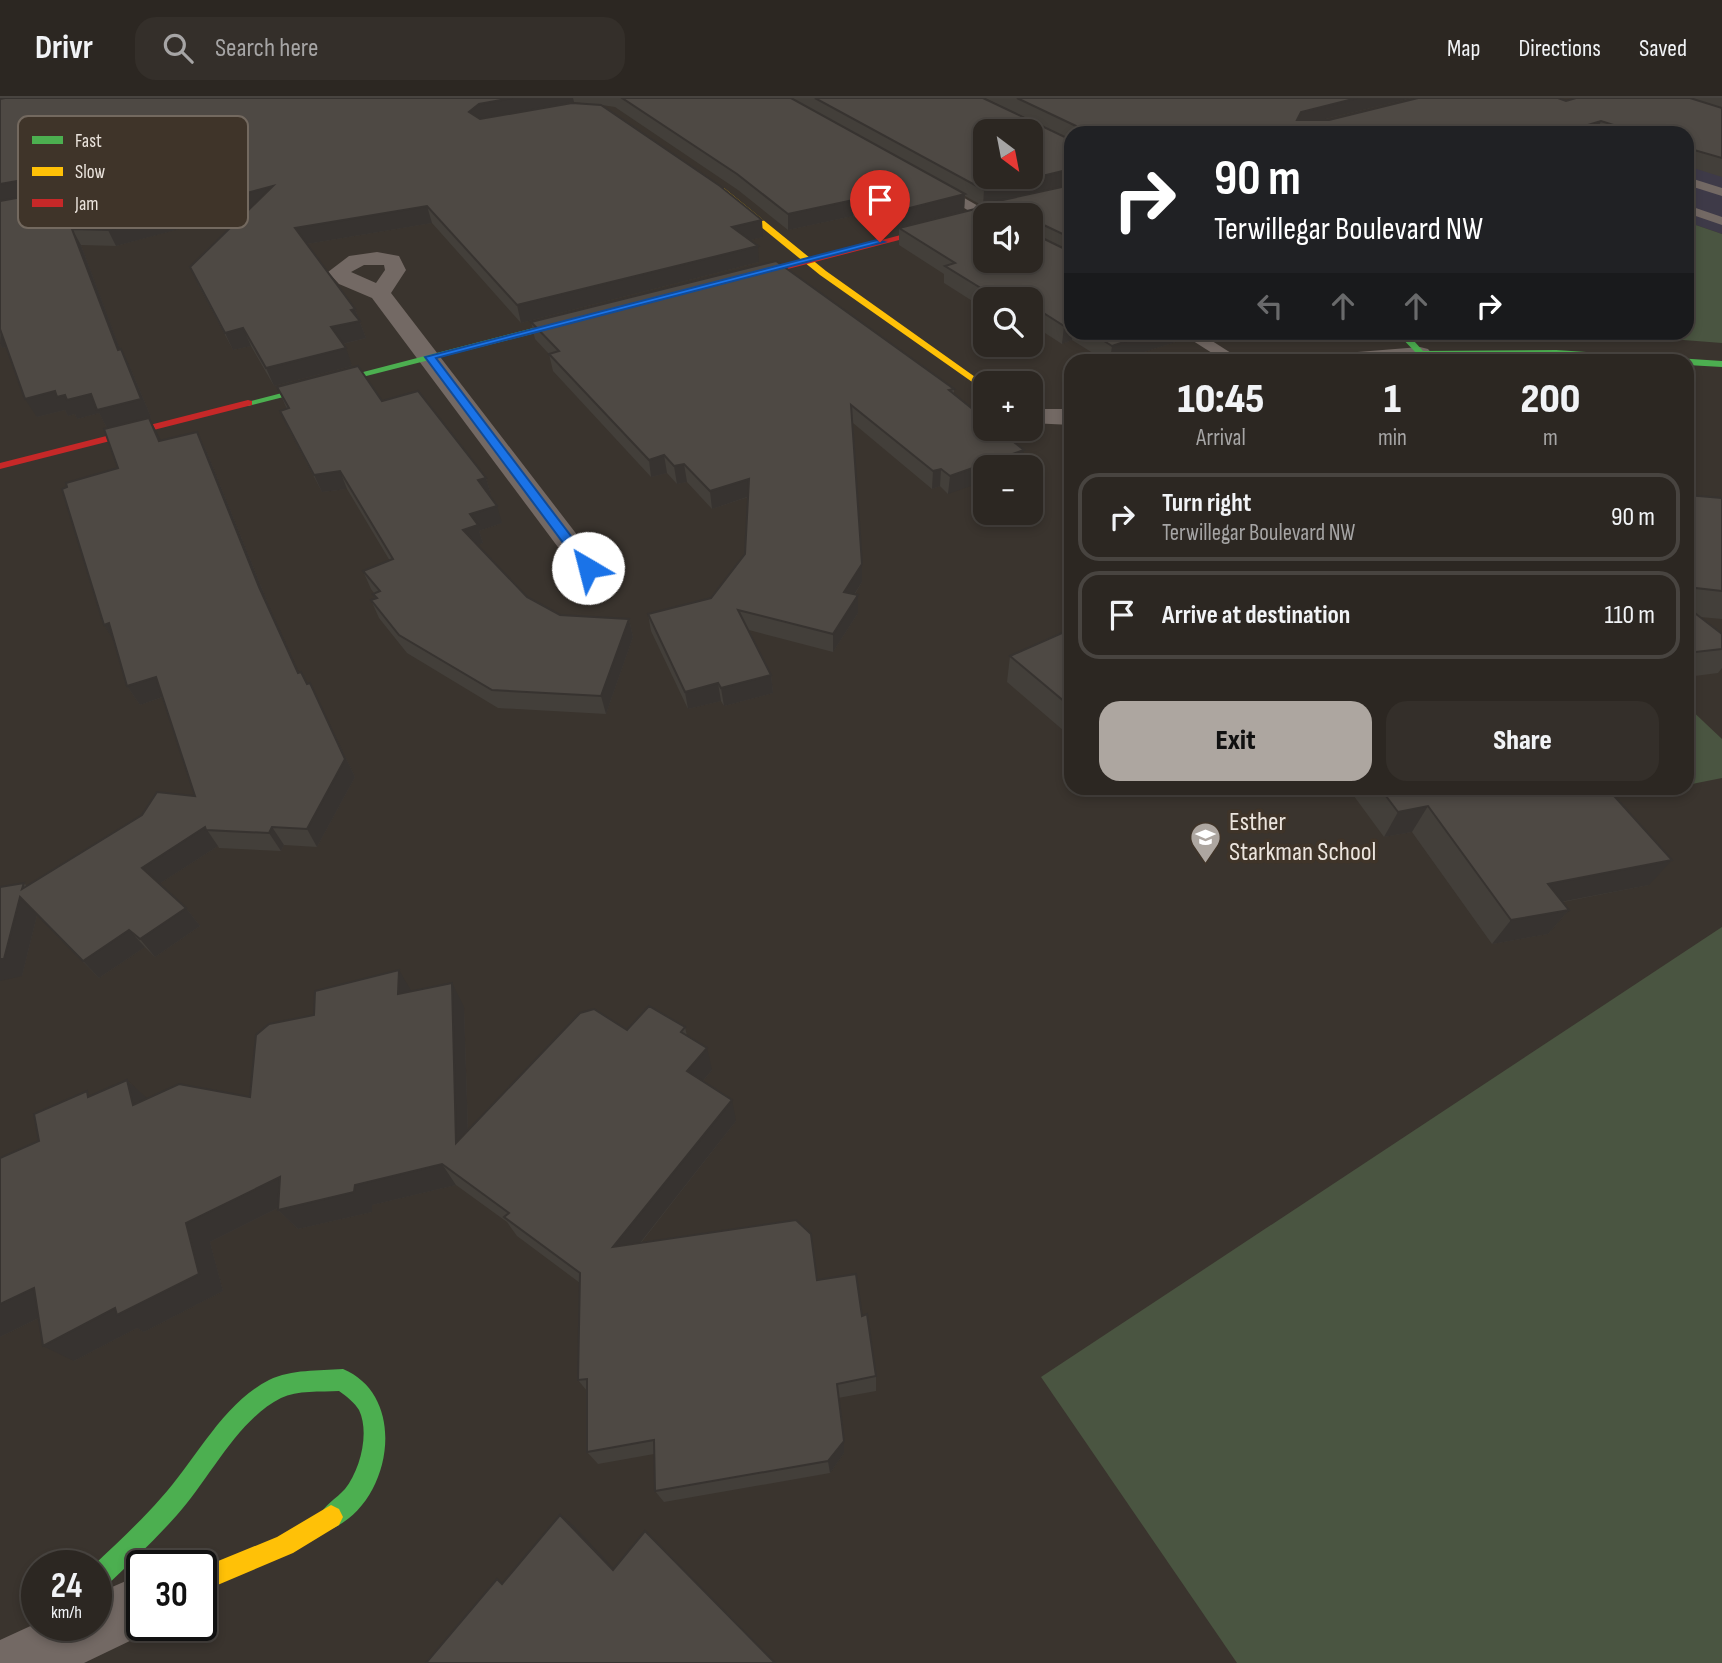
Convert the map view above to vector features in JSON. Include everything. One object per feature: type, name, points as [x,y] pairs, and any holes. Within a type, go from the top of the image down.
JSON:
[{"type":"street","points":[[708,181],[746,208],[808,261],[973,379]]},
{"type":"street","points":[[713,285],[973,218]]},
{"type":"street","points":[[380,293],[588,568]]},
{"type":"street","points":[[0,466],[605,312]]},
{"type":"street","points":[[1407,340],[1420,354],[1571,354]]},
{"type":"street","points":[[1694,362],[1722,364]]},
{"type":"street","points":[[1043,418],[1064,418]]},
{"type":"street","points":[[128,1550],[157,1522],[193,1479],[225,1434],[266,1394],[307,1378],[343,1380],[369,1405],[373,1427],[377,1450],[362,1488],[340,1511],[306,1536],[217,1573]]},
{"type":"street","points":[[112,1565],[126,1551]]},
{"type":"street","points":[[6,1663],[30,1641]]},
{"type":"street","points":[[19,1663],[65,1641]]},
{"type":"lane","points":[[919,178],[973,205]]},
{"type":"lane","points":[[1694,183],[1722,192]]},
{"type":"lane","points":[[1694,211],[1722,221]]},
{"type":"lane","points":[[1200,340],[1224,354]]},
{"type":"shaded area","points":[[1722,132],[1722,234],[1694,224],[1694,133]]},
{"type":"green space","points":[[1694,224],[1722,234],[1722,343],[1683,340],[1694,340]]},
{"type":"green space","points":[[1694,713],[1722,739],[1722,778],[1694,784]]},
{"type":"green space","points":[[1722,927],[1722,1663],[1237,1663],[1041,1377]]},
{"type":"building","points":[[512,98],[479,104],[469,112],[480,119],[572,103],[601,105],[720,186],[762,220],[732,227],[758,246],[517,305],[427,206],[295,228],[355,309],[351,310],[360,321],[331,327],[346,348],[266,368],[243,328],[225,333],[190,267],[230,228],[248,228],[248,210],[273,186],[248,193],[248,116],[18,116],[18,181],[0,184],[0,99]]},
{"type":"building","points":[[622,98],[791,98],[965,194],[878,216],[853,200],[788,214],[737,174]]},
{"type":"building","points":[[815,98],[983,98],[1027,119],[973,119],[973,184]]},
{"type":"building","points":[[1017,98],[1357,98],[1301,112],[1297,120],[1329,120],[1418,98],[1558,98],[1566,101],[1576,98],[1690,98],[1722,108],[1722,158],[1694,150],[1694,126],[1617,126],[1601,121],[1584,126],[1076,126]]},
{"type":"building","points":[[1043,127],[1064,137],[1064,171],[1043,176]]},
{"type":"building","points":[[1064,187],[1064,235],[1043,225],[1043,203],[989,203]]},
{"type":"building","points":[[18,198],[18,228],[116,228],[72,229],[118,350],[121,349],[141,399],[97,410],[91,394],[67,400],[65,395],[57,397],[55,391],[25,399],[0,329],[0,201]]},
{"type":"building","points":[[973,210],[973,273],[1043,273],[1043,238],[1064,249],[1064,326],[1043,313],[1043,287],[979,287],[945,266],[955,263],[899,228]]},
{"type":"building","points":[[776,261],[954,389],[949,390],[973,409],[973,441],[1012,441],[1024,450],[1010,455],[973,455],[973,468],[950,476],[941,469],[933,471],[851,405],[862,564],[844,592],[858,595],[833,634],[738,610],[771,675],[721,688],[718,683],[685,692],[648,614],[711,598],[745,554],[749,479],[710,491],[684,464],[674,466],[664,455],[649,460],[549,354],[559,351],[531,322]]},
{"type":"building","points":[[1103,340],[1130,340],[1112,346]]},
{"type":"building","points":[[358,366],[382,401],[418,391],[486,478],[478,480],[497,506],[470,514],[478,525],[463,530],[527,597],[560,615],[629,619],[601,696],[492,690],[399,635],[371,600],[377,598],[373,594],[380,591],[363,571],[393,559],[340,471],[314,475],[280,411],[289,408],[277,387]]},
{"type":"building","points":[[149,418],[159,441],[197,432],[259,587],[298,673],[301,672],[307,684],[310,683],[345,759],[307,829],[272,827],[269,833],[206,830],[205,827],[142,868],[186,908],[140,939],[129,930],[83,961],[20,897],[4,959],[0,959],[0,887],[24,883],[22,889],[142,815],[157,792],[195,796],[156,677],[127,686],[109,623],[104,625],[62,489],[67,487],[66,483],[118,468],[104,429]]},
{"type":"building","points":[[1694,496],[1722,498],[1722,591],[1694,588]]},
{"type":"building","points":[[1694,612],[1722,634],[1722,649],[1694,652]]},
{"type":"building","points":[[1064,632],[1064,701],[1010,656]]},
{"type":"building","points":[[1385,795],[1613,795],[1672,860],[1548,884],[1569,910],[1511,920],[1428,806],[1398,812]]},
{"type":"building","points":[[399,970],[398,994],[452,983],[456,1143],[580,1013],[594,1009],[627,1030],[649,1006],[685,1027],[681,1032],[707,1048],[687,1071],[732,1100],[613,1247],[796,1220],[811,1234],[817,1280],[856,1274],[862,1316],[867,1314],[876,1376],[837,1384],[844,1441],[828,1461],[655,1491],[654,1440],[587,1452],[587,1379],[578,1380],[580,1273],[504,1217],[509,1213],[442,1164],[355,1185],[354,1192],[278,1210],[280,1177],[186,1223],[199,1274],[117,1315],[115,1308],[43,1346],[34,1288],[0,1304],[0,1158],[39,1141],[34,1114],[87,1091],[88,1097],[127,1080],[133,1105],[179,1084],[250,1097],[256,1035],[269,1024],[314,1015],[315,991]]},
{"type":"building","points":[[560,1515],[613,1570],[645,1531],[775,1663],[426,1663],[497,1579],[502,1584]]},
{"type":"traffic: fast","points":[[248,403],[584,318]]},
{"type":"traffic: fast","points":[[1407,340],[1420,354]]},
{"type":"traffic: fast","points":[[1420,354],[1571,354]]},
{"type":"traffic: fast","points":[[1694,362],[1722,364]]},
{"type":"traffic: fast","points":[[112,1564],[170,1506],[235,1423],[255,1403],[275,1389],[294,1383],[343,1380],[365,1400],[371,1412],[374,1443],[370,1468],[359,1490],[331,1517]]},
{"type":"traffic: slow","points":[[721,190],[823,273],[973,379]]},
{"type":"traffic: slow","points":[[217,1573],[285,1545],[331,1517]]},
{"type":"traffic: jam","points":[[734,280],[950,224]]},
{"type":"traffic: jam","points":[[0,466],[248,403]]},
{"type":"place","name":"Esther Starkman School","points":[[1206,864]]},
{"type":"route","points":[[588,568],[430,357],[880,242]]}]
